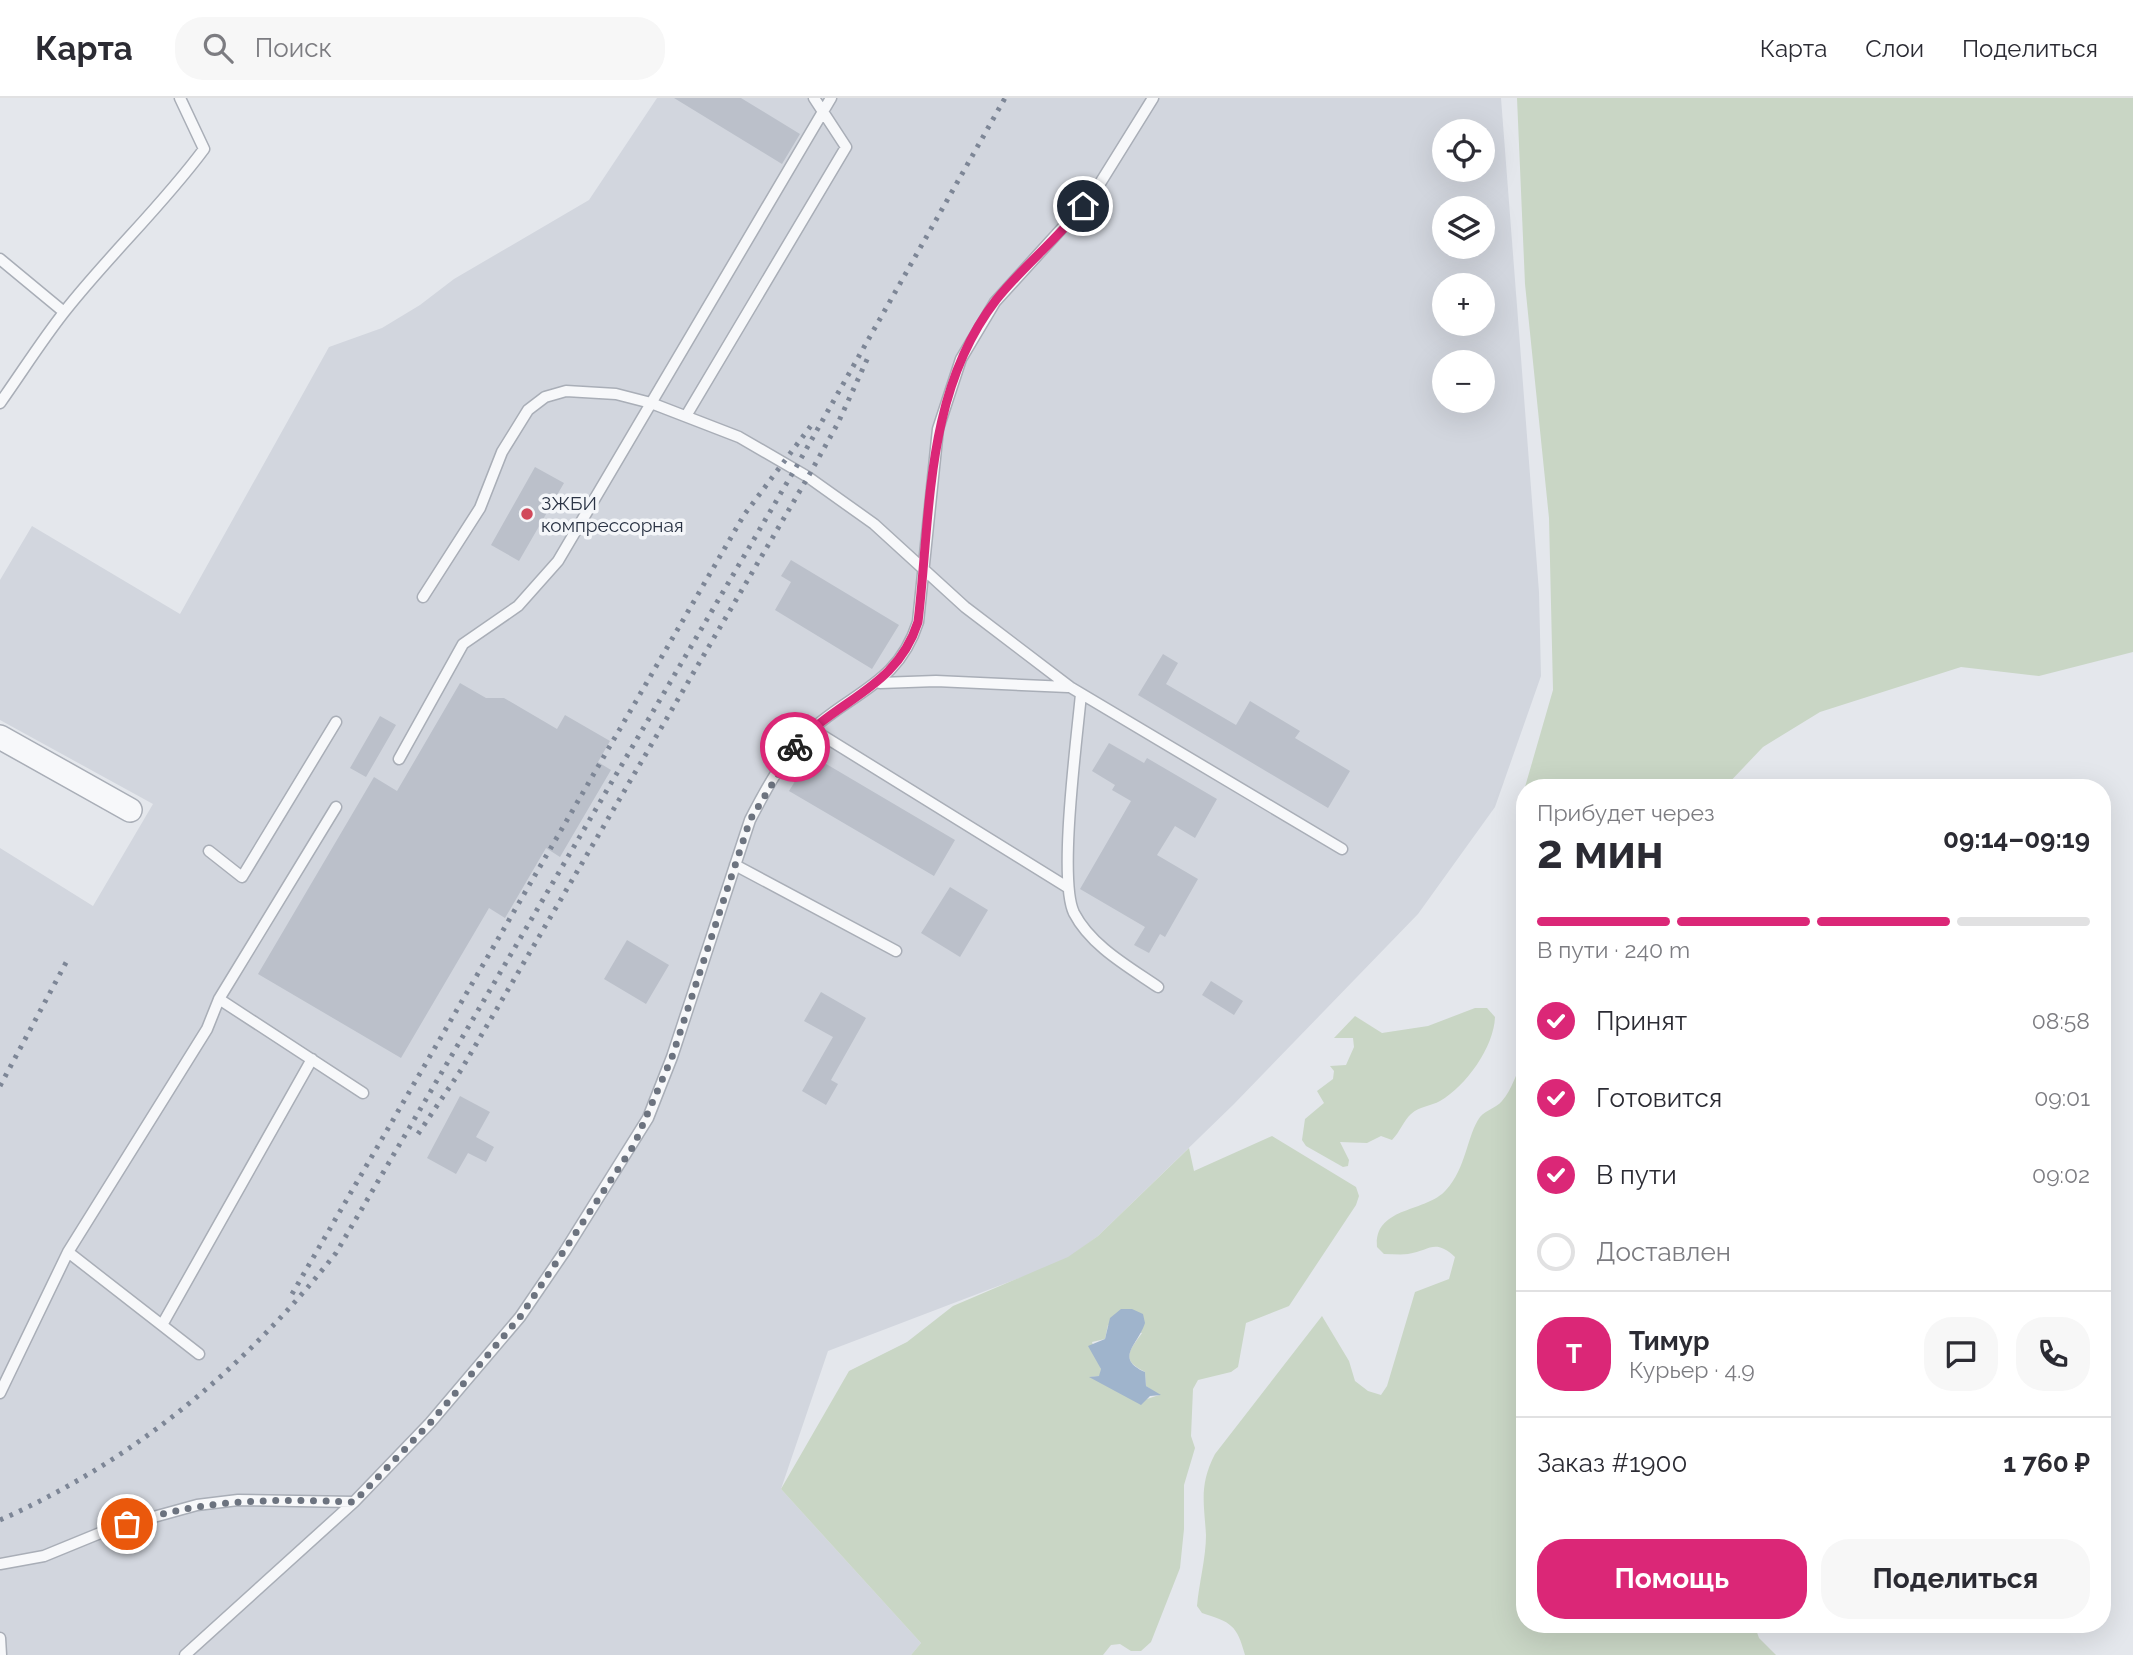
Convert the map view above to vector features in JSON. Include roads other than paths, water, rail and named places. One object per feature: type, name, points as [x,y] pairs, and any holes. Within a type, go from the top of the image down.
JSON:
[{"type":"street","points":[[0,737],[130,810]]},
{"type":"lane","points":[[0,403],[64,312],[155,205],[180,182],[204,149],[180,98]]},
{"type":"lane","points":[[686,416],[846,147],[814,98]]},
{"type":"lane","points":[[399,759],[463,644],[518,606],[558,561],[831,98]]},
{"type":"lane","points":[[185,1655],[354,1502],[430,1423],[520,1317],[634,1145],[672,1057],[750,820],[763,793],[796,745],[812,729],[880,682],[912,642],[918,622],[938,429],[961,359],[995,302],[1094,193],[1153,98]]},
{"type":"lane","points":[[0,259],[64,312]]},
{"type":"lane","points":[[423,597],[480,508],[502,452],[528,410],[545,397],[566,391],[616,394],[651,403],[739,437],[808,477],[874,524],[1003,638],[1070,687],[1342,849]]},
{"type":"lane","points":[[880,682],[947,681],[1070,687]]},
{"type":"lane","points":[[1081,694],[1067,887],[1075,915],[1093,937],[1120,961],[1158,987]]},
{"type":"lane","points":[[209,852],[242,877],[336,722]]},
{"type":"lane","points":[[812,729],[1067,887]]},
{"type":"lane","points":[[0,1392],[68,1252],[207,1029],[219,999],[336,807]]},
{"type":"lane","points":[[735,864],[896,951]]},
{"type":"lane","points":[[219,999],[363,1093]]},
{"type":"lane","points":[[162,1325],[312,1059]]},
{"type":"lane","points":[[68,1252],[199,1354]]},
{"type":"lane","points":[[0,1564],[44,1556],[110,1529],[197,1505],[238,1500],[354,1502]]},
{"type":"lane","points":[[0,1638],[2,1655]]},
{"type":"water","points":[[1121,1309],[1132,1309],[1143,1314],[1145,1323],[1131,1350],[1131,1362],[1145,1372],[1146,1386],[1161,1395],[1150,1396],[1141,1405],[1089,1377],[1099,1376],[1101,1369],[1088,1346],[1105,1339],[1110,1318]]},
{"type":"railway","points":[[0,1520],[97,1469],[184,1407],[264,1335],[336,1253],[795,469],[1005,98]]},
{"type":"railway","points":[[418,1134],[461,1070],[808,477],[838,423],[870,353]]},
{"type":"railway","points":[[292,1294],[744,515],[813,423]]},
{"type":"railway","points":[[0,1086],[69,957]]},
{"type":"place","name":"ЗЖБИ компрессорная","points":[[527,514]]}]
